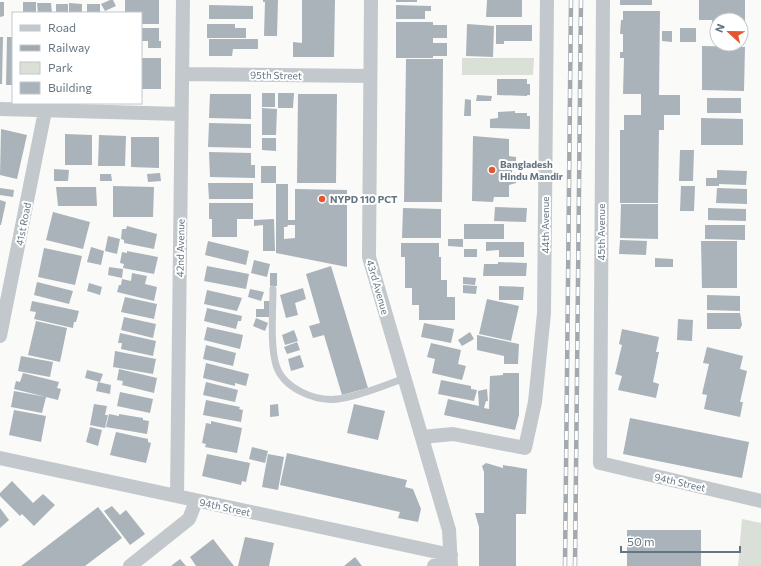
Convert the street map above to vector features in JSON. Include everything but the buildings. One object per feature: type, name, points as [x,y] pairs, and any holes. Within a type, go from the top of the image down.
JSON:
[{"type":"street","name":"42nd Avenue","points":[[177,496],[183,0]]},
{"type":"street","name":"43rd Avenue","points":[[371,0],[369,257],[449,534],[451,560]]},
{"type":"street","name":"44th Avenue","points":[[422,437],[453,434],[525,448],[536,402],[544,313],[547,0]]},
{"type":"street","name":"45th Avenue","points":[[600,463],[603,0]]},
{"type":"street","name":"95th Street","points":[[182,74],[370,76]]},
{"type":"street","points":[[0,110],[181,114]]},
{"type":"street","name":"41st Road","points":[[0,336],[45,111]]},
{"type":"street","name":"94th Street","points":[[0,458],[177,496],[451,560]]},
{"type":"street","name":"94th Street","points":[[600,463],[761,501]]},
{"type":"street","points":[[130,566],[190,520],[196,501]]},
{"type":"street","points":[[434,566],[451,560]]},
{"type":"lane","points":[[273,289],[274,359],[279,372],[290,385],[308,394],[338,400],[405,378]]},
{"type":"green space","points":[[462,58],[534,58],[533,75],[462,75]]},
{"type":"green space","points":[[742,519],[761,523],[761,566],[738,566]]},
{"type":"railway","points":[[565,566],[571,0]]},
{"type":"railway","points":[[575,566],[581,0]]},
{"type":"place","name":"Bangladesh Hindu Mandir","points":[[492,170]]},
{"type":"place","name":"NYPD 110 PCT","points":[[322,199]]}]
